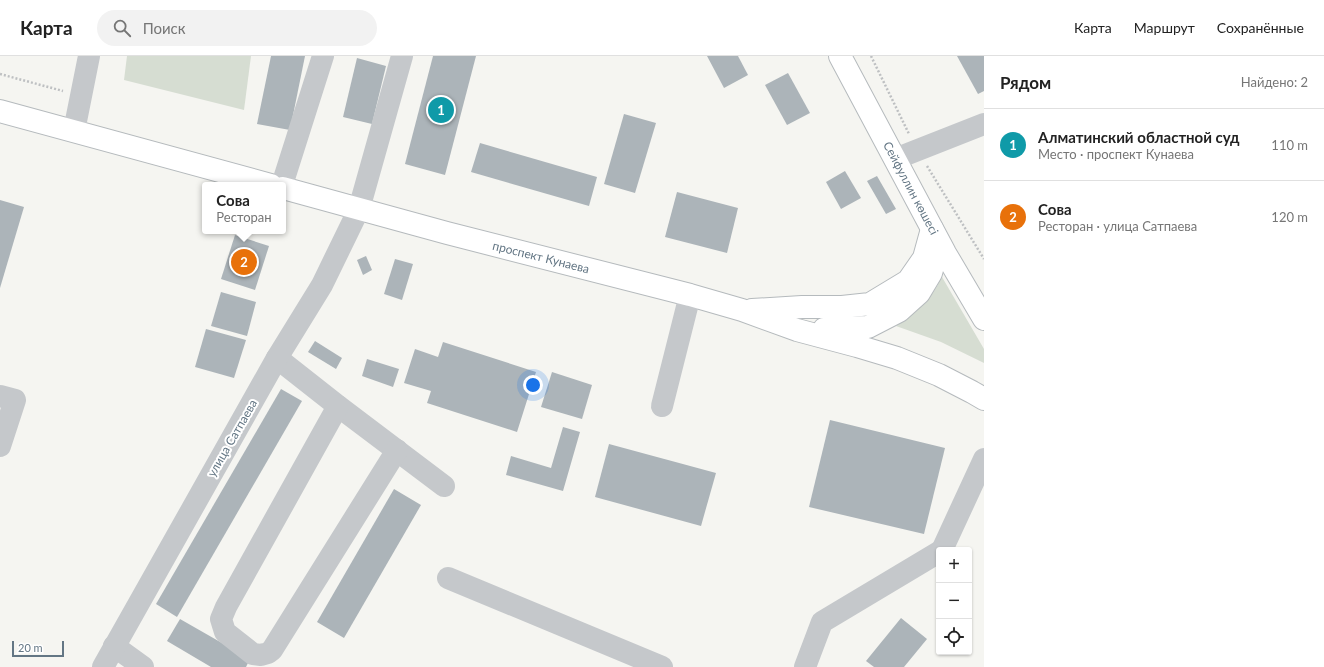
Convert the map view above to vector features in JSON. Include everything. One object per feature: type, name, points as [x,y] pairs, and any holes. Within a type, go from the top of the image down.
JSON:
[{"type":"main road","name":"Сейфуллин көшесі","points":[[840,56],[936,236],[984,319]]},
{"type":"main road","points":[[0,111],[261,182]]},
{"type":"main road","name":"проспект Кунаева","points":[[286,189],[447,233],[690,294],[742,310],[797,330],[897,358],[939,375],[984,400]]},
{"type":"main road","points":[[742,310],[842,307],[870,304],[908,281],[924,258],[936,236]]},
{"type":"main road","points":[[797,330],[852,329],[868,327],[899,311],[919,293],[931,272],[936,236]]},
{"type":"street","points":[[74,131],[89,56]]},
{"type":"street","points":[[283,182],[323,56]]},
{"type":"street","name":"улица Сатпаева","points":[[102,667],[277,358],[322,285],[359,209],[402,56]]},
{"type":"street","points":[[895,159],[984,124]]},
{"type":"street","points":[[662,406],[690,294]]},
{"type":"street","points":[[277,358],[444,486]]},
{"type":"street","points":[[0,446],[7,398]]},
{"type":"street","points":[[338,406],[226,606],[221,619],[225,632],[253,654],[261,655],[272,650],[397,450]]},
{"type":"street","points":[[943,547],[984,459]]},
{"type":"street","points":[[805,667],[822,622],[936,554]]},
{"type":"street","points":[[448,578],[662,667]]},
{"type":"street","points":[[114,646],[143,667]]},
{"type":"path","points":[[0,74],[81,96]]},
{"type":"shaded area","points":[[127,56],[251,56],[244,110],[124,80]]},
{"type":"shaded area","points":[[942,277],[984,349],[984,363],[941,342],[896,326],[923,305],[933,293]]},
{"type":"building","points":[[271,56],[305,56],[290,130],[257,124]]},
{"type":"building","points":[[433,56],[476,56],[445,175],[405,164]]},
{"type":"building","points":[[707,56],[738,56],[748,75],[724,88]]},
{"type":"building","points":[[957,56],[984,56],[984,91],[978,94]]},
{"type":"building","points":[[357,58],[386,66],[372,124],[343,117]]},
{"type":"building","points":[[788,73],[810,113],[787,125],[765,85]]},
{"type":"building","points":[[624,114],[656,123],[635,193],[604,184]]},
{"type":"building","points":[[480,143],[597,177],[589,206],[471,172]]},
{"type":"building","points":[[845,171],[861,198],[841,209],[826,182]]},
{"type":"building","points":[[877,176],[896,209],[886,214],[867,181]]},
{"type":"building","points":[[677,192],[738,208],[727,253],[665,237]]},
{"type":"building","points":[[0,200],[24,207],[0,288]]},
{"type":"building","points":[[235,235],[269,246],[255,290],[221,279]]},
{"type":"building","points":[[366,256],[372,270],[363,275],[357,260]]},
{"type":"building","points":[[395,259],[413,264],[402,300],[384,294]]},
{"type":"building","points":[[221,292],[256,302],[247,336],[211,326]]},
{"type":"building","points":[[206,329],[246,340],[234,378],[195,367]]},
{"type":"building","points":[[315,341],[342,358],[336,369],[308,352]]},
{"type":"building","points":[[443,342],[536,372],[517,432],[427,403],[431,391],[404,383],[415,349],[438,357]]},
{"type":"building","points":[[367,359],[399,369],[393,387],[362,376]]},
{"type":"building","points":[[552,372],[592,385],[582,419],[541,407]]},
{"type":"building","points":[[281,389],[302,401],[177,617],[156,604]]},
{"type":"building","points":[[830,420],[945,448],[924,534],[809,507]]},
{"type":"building","points":[[563,427],[580,432],[563,491],[506,475],[511,456],[551,468]]},
{"type":"building","points":[[609,444],[716,473],[701,526],[595,497]]},
{"type":"building","points":[[394,489],[421,505],[344,638],[317,622]]},
{"type":"building","points":[[901,618],[927,639],[904,667],[874,667],[866,661]]},
{"type":"building","points":[[180,619],[250,659],[246,667],[211,667],[167,641]]},
{"type":"place","name":"Алматинский областной суд","points":[[441,110]]},
{"type":"place","name":"Сова","points":[[244,262]]}]
